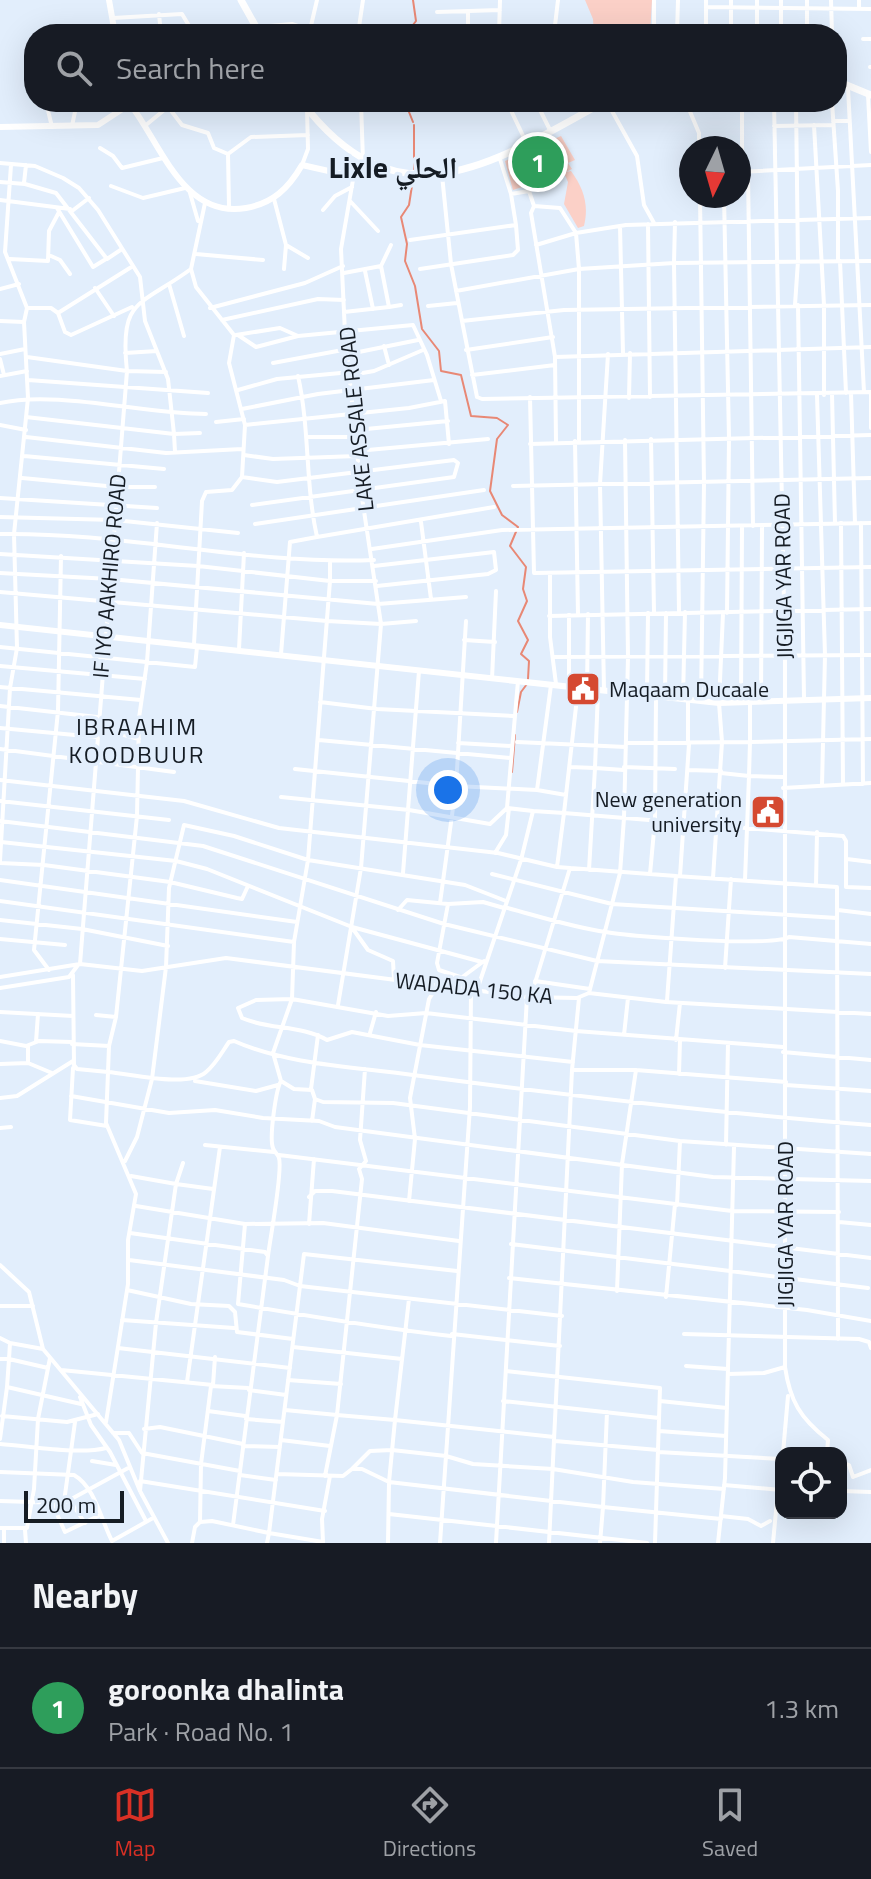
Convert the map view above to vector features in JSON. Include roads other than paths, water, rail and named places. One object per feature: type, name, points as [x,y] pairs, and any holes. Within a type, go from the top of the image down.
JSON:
[{"type":"highway","points":[[241,0],[254,24]]},
{"type":"highway","points":[[848,85],[869,94]]},
{"type":"highway","points":[[312,112],[363,161],[384,171],[442,175],[527,144],[588,112]]},
{"type":"highway","points":[[358,173],[363,161]]},
{"type":"main road","points":[[109,0],[113,24]]},
{"type":"main road","points":[[0,127],[98,125],[117,112]]},
{"type":"main road","points":[[137,112],[187,191],[205,203],[229,210],[260,206],[274,199],[302,165],[358,173],[384,171]]},
{"type":"main road","points":[[0,625],[323,658],[656,698],[740,704],[804,698],[867,698]]},
{"type":"street","points":[[311,24],[317,0]]},
{"type":"street","points":[[359,24],[363,0]]},
{"type":"street","points":[[499,24],[500,0]]},
{"type":"street","points":[[555,24],[558,0]]},
{"type":"street","points":[[654,0],[654,24]]},
{"type":"street","points":[[677,24],[678,0]]},
{"type":"street","points":[[706,0],[706,24]]},
{"type":"street","points":[[731,0],[731,24]]},
{"type":"street","points":[[757,0],[757,24]]},
{"type":"street","points":[[781,0],[781,24]]},
{"type":"street","points":[[807,0],[807,24]]},
{"type":"street","points":[[831,0],[832,24]]},
{"type":"street","points":[[859,0],[859,9]]},
{"type":"street","points":[[706,7],[871,9]]},
{"type":"street","points":[[437,12],[500,10]]},
{"type":"street","points":[[468,12],[468,24]]},
{"type":"street","points":[[159,14],[160,24]]},
{"type":"street","points":[[112,18],[185,15],[189,24]]},
{"type":"street","points":[[863,39],[871,39]]},
{"type":"street","points":[[848,85],[862,347],[871,428]]},
{"type":"street","points":[[869,94],[871,152]]},
{"type":"street","points":[[48,112],[52,127]]},
{"type":"street","points":[[72,126],[75,112]]},
{"type":"street","points":[[146,125],[164,112]]},
{"type":"street","points":[[172,112],[182,125],[208,133],[214,148],[228,154]]},
{"type":"street","points":[[302,165],[308,135],[306,112]]},
{"type":"street","points":[[361,112],[363,161]]},
{"type":"street","points":[[512,112],[527,144]]},
{"type":"street","points":[[541,112],[551,132]]},
{"type":"street","points":[[612,112],[637,156],[644,205],[654,223]]},
{"type":"street","points":[[690,112],[699,136]]},
{"type":"street","points":[[742,112],[742,136]]},
{"type":"street","name":"JIGJIGA YAR ROAD","points":[[774,112],[785,656],[782,969],[786,1084],[785,1367],[788,1396],[782,1447]]},
{"type":"street","points":[[796,112],[796,305],[802,480],[804,698]]},
{"type":"street","points":[[832,112],[867,698],[863,784]]},
{"type":"street","points":[[774,126],[848,121]]},
{"type":"street","points":[[814,125],[819,261],[824,305],[818,437],[826,739],[822,786]]},
{"type":"street","points":[[228,154],[251,137],[308,135]]},
{"type":"street","points":[[100,148],[113,156],[122,168],[165,157]]},
{"type":"street","points":[[228,154],[229,210]]},
{"type":"street","points":[[420,269],[513,255],[518,250],[511,194],[499,156]]},
{"type":"street","points":[[0,163],[26,165],[63,178],[89,198],[140,277],[145,321],[166,372],[175,452]]},
{"type":"street","points":[[11,165],[2,253],[10,259],[43,262],[51,256]]},
{"type":"street","points":[[25,184],[26,165]]},
{"type":"street","points":[[751,172],[871,165]]},
{"type":"street","name":"LAKE ASSALE ROAD","points":[[338,1005],[361,868],[381,624],[361,491],[345,333],[342,232],[358,173]]},
{"type":"street","points":[[442,175],[457,303],[477,397],[629,398],[869,392]]},
{"type":"street","points":[[0,182],[25,184],[56,193],[107,259]]},
{"type":"street","points":[[111,186],[143,198],[187,191],[199,222]]},
{"type":"street","points":[[323,210],[335,196],[352,187]]},
{"type":"street","points":[[511,194],[529,191],[534,206],[531,213],[555,357],[556,442]]},
{"type":"street","points":[[0,200],[71,210],[89,198]]},
{"type":"street","points":[[274,199],[286,245],[284,269]]},
{"type":"street","points":[[349,200],[378,231]]},
{"type":"street","points":[[205,203],[191,269],[196,287],[210,308],[236,335],[256,347],[298,336],[413,325],[441,401]]},
{"type":"street","points":[[534,206],[560,208],[576,233],[581,356],[575,571],[578,615]]},
{"type":"street","points":[[700,208],[704,483],[701,701]]},
{"type":"street","points":[[713,878],[721,772],[719,703],[729,526],[724,208]]},
{"type":"street","points":[[748,208],[753,526]]},
{"type":"street","points":[[58,210],[93,267],[122,249]]},
{"type":"street","points":[[51,256],[47,239],[58,210]]},
{"type":"street","points":[[536,245],[576,233],[654,223],[871,218]]},
{"type":"street","points":[[666,1002],[689,744],[678,528],[675,222]]},
{"type":"street","points":[[648,224],[650,397]]},
{"type":"street","points":[[410,240],[516,225]]},
{"type":"street","points":[[620,226],[623,353]]},
{"type":"street","points":[[286,245],[308,258]]},
{"type":"street","points":[[389,307],[381,266],[391,245]]},
{"type":"street","points":[[196,254],[263,260]]},
{"type":"street","points":[[51,256],[60,260],[70,274]]},
{"type":"street","points":[[10,259],[27,308],[24,322],[28,398],[22,478],[15,516],[18,627],[2,780],[0,862],[170,882],[242,899],[248,886]]},
{"type":"street","points":[[456,291],[579,269],[647,263],[871,261]]},
{"type":"street","points":[[58,313],[133,266]]},
{"type":"street","points":[[210,308],[305,283],[343,266]]},
{"type":"street","points":[[344,273],[381,266]]},
{"type":"street","points":[[27,308],[53,308],[68,335],[114,317],[191,269]]},
{"type":"street","points":[[365,271],[373,309]]},
{"type":"street","points":[[0,289],[19,284]]},
{"type":"street","points":[[169,284],[184,336]]},
{"type":"street","points":[[95,288],[114,317]]},
{"type":"street","points":[[222,320],[318,299],[344,300]]},
{"type":"street","points":[[428,306],[457,303]]},
{"type":"street","name":"IF IYO AAKHIRO ROAD","points":[[79,965],[127,371],[125,322],[137,304]]},
{"type":"street","points":[[462,321],[548,311],[778,304],[871,305]]},
{"type":"street","points":[[344,312],[401,305]]},
{"type":"street","points":[[0,321],[24,322]]},
{"type":"street","points":[[236,335],[280,328],[298,336]]},
{"type":"street","points":[[0,647],[195,667],[199,527],[206,492],[232,490],[242,477],[244,422],[229,363],[236,335]]},
{"type":"street","points":[[466,350],[553,337]]},
{"type":"street","points":[[273,363],[418,340]]},
{"type":"street","points":[[384,346],[389,365]]},
{"type":"street","points":[[555,357],[871,347]]},
{"type":"street","points":[[25,349],[0,356],[2,375],[27,371]]},
{"type":"street","points":[[238,390],[298,376],[351,373],[389,365],[423,350]]},
{"type":"street","points":[[125,353],[157,351]]},
{"type":"street","points":[[629,398],[630,353]]},
{"type":"street","points":[[589,870],[596,746],[606,657],[600,484],[608,354]]},
{"type":"street","points":[[27,357],[127,371],[166,372]]},
{"type":"street","points":[[472,375],[555,365]]},
{"type":"street","points":[[298,376],[308,437],[309,498],[317,537]]},
{"type":"street","points":[[28,380],[125,390],[208,393]]},
{"type":"street","points":[[242,409],[303,397],[434,380]]},
{"type":"street","points":[[832,394],[834,479],[844,610],[843,785]]},
{"type":"street","points":[[530,397],[533,572],[871,567]]},
{"type":"street","points":[[0,403],[28,398],[171,414],[206,414]]},
{"type":"street","points":[[216,422],[354,414],[445,401],[449,444]]},
{"type":"street","points":[[26,417],[174,434],[200,433]]},
{"type":"street","points":[[356,430],[448,421]]},
{"type":"street","points":[[0,425],[26,430]]},
{"type":"street","points":[[530,444],[871,435]]},
{"type":"street","points":[[26,437],[175,452],[243,452],[308,457],[488,439]]},
{"type":"street","points":[[308,437],[356,437]]},
{"type":"street","points":[[647,696],[653,569],[651,439]]},
{"type":"street","points":[[590,991],[620,873],[624,818],[628,695],[625,440]]},
{"type":"street","points":[[24,456],[164,469]]},
{"type":"street","points":[[242,477],[277,482],[454,460],[458,463],[454,477],[252,505]]},
{"type":"street","points":[[22,478],[117,487],[155,487]]},
{"type":"street","points":[[513,486],[871,478]]},
{"type":"street","points":[[255,524],[484,490]]},
{"type":"street","points":[[0,498],[157,508]]},
{"type":"street","points":[[281,654],[291,540],[369,530],[494,507]]},
{"type":"street","points":[[0,517],[115,520],[238,533]]},
{"type":"street","points":[[421,521],[431,599]]},
{"type":"street","points":[[106,1422],[127,1290],[130,1233],[136,1206],[131,1176],[107,1126],[109,1046],[116,1017],[118,971],[125,938],[137,816],[141,700],[147,662],[157,523]]},
{"type":"street","points":[[372,549],[533,528],[577,530],[871,523]]},
{"type":"street","points":[[740,704],[744,613],[742,526]]},
{"type":"street","points":[[761,701],[762,526]]},
{"type":"street","points":[[0,534],[199,547],[330,562],[426,560],[494,552],[498,562],[496,570],[488,574],[376,583],[198,566],[0,554]]},
{"type":"street","points":[[239,649],[244,553]]},
{"type":"street","points":[[49,970],[34,950],[58,711],[62,632],[61,556]]},
{"type":"street","points":[[233,1525],[270,1225],[276,1210],[277,1154],[272,1143],[280,1083],[273,1053],[292,999],[294,942],[306,880],[319,740],[330,562]]},
{"type":"street","points":[[0,573],[110,579],[378,604],[466,597]]},
{"type":"street","points":[[537,790],[553,686],[550,573]]},
{"type":"street","points":[[492,679],[496,591]]},
{"type":"street","points":[[0,592],[152,603],[327,621],[381,624],[416,621]]},
{"type":"street","points":[[549,616],[871,609]]},
{"type":"street","points":[[665,698],[666,612]]},
{"type":"street","points":[[587,690],[588,614]]},
{"type":"street","points":[[569,615],[569,687]]},
{"type":"street","points":[[440,903],[456,786],[466,621]]},
{"type":"street","points":[[464,640],[495,642]]},
{"type":"street","points":[[553,657],[871,655]]},
{"type":"street","points":[[0,666],[145,679]]},
{"type":"street","points":[[403,873],[419,671]]},
{"type":"street","points":[[495,853],[509,827],[513,716],[518,681]]},
{"type":"street","points":[[0,687],[141,700]]},
{"type":"street","points":[[557,867],[578,689]]},
{"type":"street","points":[[650,874],[655,820],[656,698]]},
{"type":"street","points":[[320,702],[513,716]]},
{"type":"street","points":[[745,880],[750,703]]},
{"type":"street","points":[[0,706],[97,717]]},
{"type":"street","points":[[0,728],[96,737]]},
{"type":"street","points":[[97,728],[139,739]]},
{"type":"street","points":[[517,742],[596,746],[871,739]]},
{"type":"street","points":[[319,740],[511,758]]},
{"type":"street","points":[[458,743],[512,746]]},
{"type":"street","points":[[0,749],[174,772]]},
{"type":"street","points":[[570,767],[675,769]]},
{"type":"street","points":[[295,769],[456,786],[509,787],[566,795]]},
{"type":"street","points":[[688,770],[783,777]]},
{"type":"street","points":[[2,780],[184,801],[279,828],[495,853],[557,867],[871,888]]},
{"type":"street","points":[[783,788],[871,783]]},
{"type":"street","points":[[281,797],[409,810],[490,824],[508,808],[717,827],[817,832],[846,838],[846,887]]},
{"type":"street","points":[[2,801],[169,820]]},
{"type":"street","points":[[440,1543],[454,1303],[470,1114],[471,990],[521,860],[533,811]]},
{"type":"street","points":[[1,821],[134,836],[216,850],[444,924],[597,961],[871,974]]},
{"type":"street","points":[[125,1161],[137,1137],[152,1076],[168,946],[170,882],[178,842],[186,824],[308,860],[444,881],[506,901]]},
{"type":"street","points":[[816,885],[817,832]]},
{"type":"street","points":[[1,842],[176,861],[352,927],[484,961]]},
{"type":"street","points":[[847,859],[871,862]]},
{"type":"street","points":[[496,1543],[524,1026],[529,997],[570,868]]},
{"type":"street","points":[[492,874],[612,904],[837,918]]},
{"type":"street","points":[[725,968],[731,879]]},
{"type":"street","points":[[0,880],[297,922]]},
{"type":"street","points":[[837,887],[838,1339]]},
{"type":"street","points":[[398,910],[407,900],[448,904],[483,902],[604,932],[726,940],[783,941],[789,937],[871,944]]},
{"type":"street","points":[[0,901],[294,942]]},
{"type":"street","points":[[448,904],[438,950],[439,970],[461,978],[471,990]]},
{"type":"street","points":[[837,910],[871,914]]},
{"type":"street","points":[[0,920],[82,929],[168,946]]},
{"type":"street","points":[[352,927],[368,950],[393,961],[394,980]]},
{"type":"street","points":[[0,939],[65,945]]},
{"type":"street","name":"WADADA 150 KA","points":[[0,977],[79,965],[118,971],[226,958],[529,997],[579,998],[590,991]]},
{"type":"street","points":[[461,978],[484,961]]},
{"type":"street","points":[[79,965],[73,975],[72,1122],[107,1126]]},
{"type":"street","points":[[0,988],[73,975]]},
{"type":"street","points":[[535,981],[666,1002],[871,1014]]},
{"type":"street","points":[[409,1201],[415,1139],[410,1106],[426,1013],[438,985]]},
{"type":"street","points":[[624,1035],[628,997]]},
{"type":"street","points":[[549,1543],[569,1189],[572,1070],[579,998]]},
{"type":"street","points":[[573,1062],[420,1045],[347,1032],[327,1040],[318,1035],[242,1018],[239,1005],[256,1000],[292,999],[388,1016],[426,1013],[524,1026],[728,1043],[871,1060]]},
{"type":"street","points":[[679,1074],[680,1003]]},
{"type":"street","points":[[0,1012],[73,1016]]},
{"type":"street","points":[[369,1034],[376,1012]]},
{"type":"street","points":[[36,1042],[38,1014]]},
{"type":"street","points":[[96,1015],[116,1017]]},
{"type":"street","points":[[312,1121],[315,1099],[311,1089],[313,1060],[318,1035]]},
{"type":"street","points":[[0,1041],[28,1046],[36,1042],[109,1046]]},
{"type":"street","points":[[193,1080],[206,1072],[229,1042],[365,1069],[470,1083],[871,1125]]},
{"type":"street","points":[[726,1146],[728,1043]]},
{"type":"street","points":[[28,1046],[28,1063]]},
{"type":"street","points":[[0,1064],[28,1063],[52,1073]]},
{"type":"street","points":[[74,1063],[77,1069],[193,1080],[256,1091],[280,1083],[294,1089],[311,1089]]},
{"type":"street","points":[[0,1098],[17,1096],[74,1063]]},
{"type":"street","points":[[323,1542],[330,1446],[337,1415],[352,1292],[360,1195],[359,1169],[366,1157],[360,1150],[365,1069]]},
{"type":"street","points":[[572,1070],[636,1070],[871,1091]]},
{"type":"street","points":[[617,1291],[622,1164],[636,1070]]},
{"type":"street","points":[[71,1096],[169,1113],[197,1109],[275,1120],[312,1121],[466,1146],[733,1178],[871,1181]]},
{"type":"street","points":[[315,1099],[323,1102],[363,1101],[410,1106],[734,1147],[871,1154]]},
{"type":"street","points":[[0,1128],[11,1127]]},
{"type":"street","points":[[666,1297],[680,1141]]},
{"type":"street","points":[[205,1145],[464,1175],[732,1211],[839,1212]]},
{"type":"street","points":[[187,1382],[220,1147]]},
{"type":"street","points":[[718,1543],[724,1487],[734,1147]]},
{"type":"street","points":[[309,1224],[314,1158]]},
{"type":"street","points":[[140,1491],[163,1264],[176,1184],[183,1163]]},
{"type":"street","points":[[131,1176],[213,1189]]},
{"type":"street","points":[[309,1197],[321,1190],[871,1258]]},
{"type":"street","points":[[136,1206],[245,1224],[309,1224],[459,1241]]},
{"type":"street","points":[[839,1222],[871,1225]]},
{"type":"street","points":[[245,1224],[238,1304],[348,1324],[560,1346]]},
{"type":"street","points":[[130,1233],[243,1249],[268,1256]]},
{"type":"street","points":[[511,1244],[564,1253],[868,1288]]},
{"type":"street","points":[[267,1543],[304,1254],[457,1271]]},
{"type":"street","points":[[128,1260],[265,1277],[300,1286],[562,1316]]},
{"type":"street","points":[[0,1265],[26,1287],[43,1349],[119,1440],[140,1491],[168,1543]]},
{"type":"street","points":[[509,1278],[785,1308],[871,1321]]},
{"type":"street","points":[[127,1290],[197,1305],[219,1304],[233,1308],[237,1332],[293,1339]]},
{"type":"street","points":[[388,1543],[389,1482],[409,1299]]},
{"type":"street","points":[[0,1306],[33,1306]]},
{"type":"street","points":[[122,1320],[234,1328]]},
{"type":"street","points":[[684,1334],[867,1341],[871,1348]]},
{"type":"street","points":[[0,1338],[43,1349]]},
{"type":"street","points":[[10,1343],[0,1442],[85,1452],[106,1448]]},
{"type":"street","points":[[292,1347],[402,1359]]},
{"type":"street","points":[[118,1348],[192,1354],[290,1368]]},
{"type":"street","points":[[192,1543],[195,1527],[200,1522],[201,1464],[215,1357]]},
{"type":"street","points":[[26,1543],[25,1530],[35,1475],[38,1419],[50,1358]]},
{"type":"street","points":[[0,1359],[48,1368]]},
{"type":"street","points":[[686,1366],[764,1373],[785,1367]]},
{"type":"street","points":[[60,1370],[286,1395]]},
{"type":"street","points":[[505,1371],[657,1387],[660,1401],[655,1543]]},
{"type":"street","points":[[288,1380],[341,1384]]},
{"type":"street","points":[[7,1387],[81,1404]]},
{"type":"street","points":[[79,1395],[87,1417],[146,1521]]},
{"type":"street","points":[[788,1396],[812,1427],[828,1440],[827,1447]]},
{"type":"street","points":[[503,1401],[659,1418]]},
{"type":"street","points":[[660,1401],[727,1408]]},
{"type":"street","points":[[285,1410],[337,1415],[350,1413],[725,1458],[775,1457]]},
{"type":"street","points":[[208,1411],[283,1422]]},
{"type":"street","points":[[600,1541],[607,1412]]},
{"type":"street","points":[[1,1416],[75,1422],[98,1414]]},
{"type":"street","points":[[64,1503],[75,1422]]},
{"type":"street","points":[[144,1429],[160,1427],[243,1445],[280,1447]]},
{"type":"street","points":[[659,1431],[726,1436]]},
{"type":"street","points":[[113,1433],[129,1433]]},
{"type":"street","points":[[129,1433],[142,1453],[240,1473],[276,1477],[343,1476],[370,1451],[392,1450],[446,1456],[473,1464],[553,1469],[657,1485],[775,1490]]},
{"type":"street","points":[[119,1440],[129,1433]]},
{"type":"street","points":[[281,1440],[330,1446]]},
{"type":"street","points":[[92,1461],[116,1465]]},
{"type":"street","points":[[847,1464],[853,1477],[871,1470]]},
{"type":"street","points":[[0,1501],[64,1503],[130,1467]]},
{"type":"street","points":[[352,1469],[362,1469],[389,1482],[442,1490],[655,1514],[748,1519],[761,1526],[772,1521]]},
{"type":"street","points":[[0,1472],[69,1476],[81,1480],[90,1490],[110,1542],[153,1518]]},
{"type":"street","points":[[140,1481],[325,1511]]},
{"type":"street","points":[[847,1491],[871,1492]]},
{"type":"street","points":[[70,1501],[85,1523]]},
{"type":"street","points":[[52,1503],[64,1531],[98,1516]]},
{"type":"street","name":"JIGJIGA YAR ROAD","points":[[773,1543],[775,1508]]},
{"type":"street","points":[[389,1514],[600,1541],[647,1543]]},
{"type":"street","points":[[200,1522],[332,1543]]},
{"type":"street","points":[[4,1543],[2,1528],[25,1530]]},
{"type":"waterway","points":[[413,0],[414,24]]},
{"type":"waterway","points":[[409,112],[413,122]]},
{"type":"waterway","points":[[414,125],[414,169]]},
{"type":"waterway","points":[[413,179],[409,205],[401,217],[407,244],[405,261],[415,286],[422,329],[439,351],[441,371],[461,375],[471,416],[497,418],[508,425],[497,439],[490,491],[502,515],[518,527],[510,546],[526,567],[523,589],[527,601],[518,621],[528,640],[521,654],[529,661],[528,679]]},
{"type":"waterway","points":[[517,712],[521,692],[527,684]]},
{"type":"waterway","points":[[512,772],[515,735]]},
{"type":"place","name":"goroonka dhalinta","points":[[538,162]]},
{"type":"place","name":"Maqaam Ducaale","points":[[583,689]]},
{"type":"place","name":"New generation university","points":[[768,812]]},
{"type":"district","name":"Lixle الحلي","points":[[393,168]]},
{"type":"district","name":"IBRAAHIM KOODBUUR","points":[[137,741]]}]
